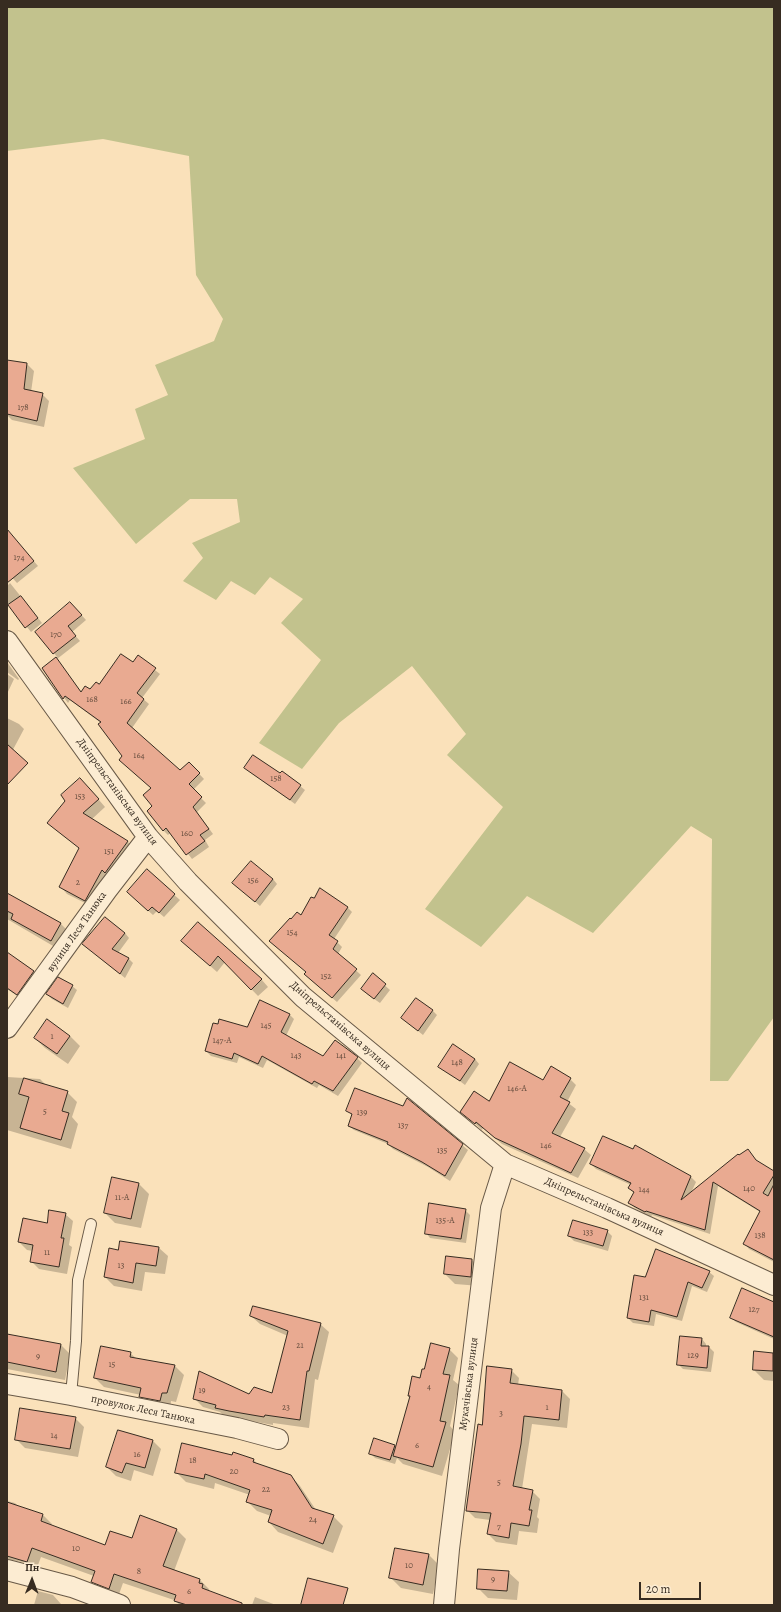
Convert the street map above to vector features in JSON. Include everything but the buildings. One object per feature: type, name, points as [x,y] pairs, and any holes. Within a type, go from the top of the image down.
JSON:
[{"type":"street","name":"Дніпрельстанівська вулиця","points":[[7,641],[148,837],[188,882],[303,997],[505,1164],[607,1208],[774,1285]]},
{"type":"street","name":"вулиця Леся Танюка","points":[[7,1028],[107,890],[148,837]]},
{"type":"street","name":"Мукачівська вулиця","points":[[444,1605],[450,1541],[491,1208],[505,1164]]},
{"type":"street","name":"провулок Леся Танюка","points":[[7,1384],[71,1395],[237,1428],[278,1439]]},
{"type":"street","points":[[7,1570],[72,1587],[120,1605]]},
{"type":"lane","points":[[71,1395],[76,1341],[78,1280],[91,1224]]},
{"type":"green space","points":[[7,7],[774,7],[774,1017],[728,1081],[710,1081],[712,839],[691,826],[593,933],[527,896],[481,947],[425,909],[503,807],[447,755],[466,734],[412,666],[339,723],[302,769],[259,743],[321,660],[281,623],[303,599],[270,577],[255,595],[231,581],[216,600],[183,581],[203,558],[192,543],[240,522],[237,499],[190,499],[136,544],[73,468],[145,439],[135,409],[168,395],[155,365],[214,341],[223,319],[196,275],[189,156],[103,139],[7,151]]}]
